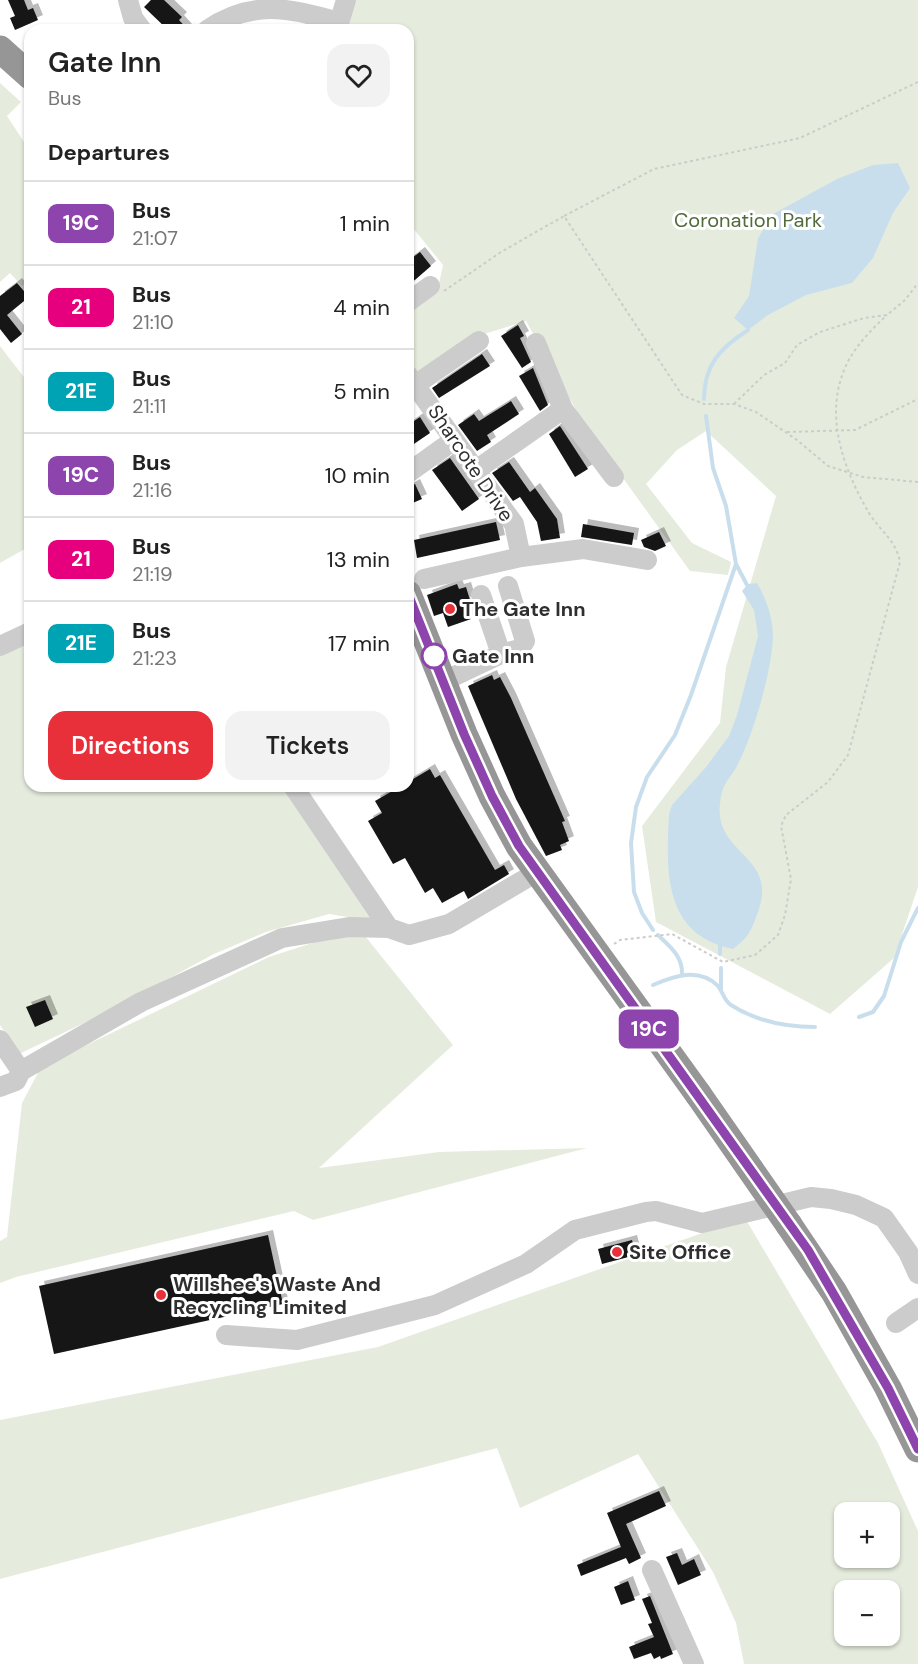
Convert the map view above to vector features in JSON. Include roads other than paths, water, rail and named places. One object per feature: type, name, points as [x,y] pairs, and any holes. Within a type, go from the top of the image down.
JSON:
[{"type":"highway","points":[[0,49],[24,71]]},
{"type":"highway","points":[[416,587],[444,681],[492,796],[519,846],[698,1094],[834,1292],[888,1388],[918,1449]]},
{"type":"street","points":[[128,0],[133,18],[138,24]]},
{"type":"street","points":[[339,24],[346,0]]},
{"type":"street","points":[[214,24],[229,10],[264,2],[332,24]]},
{"type":"street","points":[[414,299],[436,290]]},
{"type":"street","points":[[414,379],[479,341]]},
{"type":"street","points":[[536,343],[563,409],[614,477]]},
{"type":"street","name":"Sharcote Drive","points":[[414,383],[514,525],[521,558]]},
{"type":"street","points":[[476,470],[563,409]]},
{"type":"street","points":[[414,469],[454,440]]},
{"type":"street","points":[[416,587],[497,563],[557,550],[583,549],[647,560]]},
{"type":"street","points":[[444,681],[525,645],[508,586]]},
{"type":"street","points":[[481,595],[501,654]]},
{"type":"street","points":[[0,646],[24,635]]},
{"type":"street","points":[[297,792],[388,928]]},
{"type":"street","points":[[0,1087],[16,1081],[21,1071],[141,1002],[282,938],[349,927],[388,928],[409,935],[449,924],[537,872]]},
{"type":"street","points":[[0,1040],[21,1071]]},
{"type":"street","points":[[226,1335],[297,1340],[435,1305],[526,1264],[575,1230],[646,1212],[656,1211],[702,1223],[811,1197],[856,1205],[884,1218],[908,1251],[918,1274]]},
{"type":"street","points":[[896,1323],[918,1308]]},
{"type":"street","points":[[652,1570],[694,1664]]},
{"type":"water","points":[[898,163],[910,188],[893,213],[873,258],[852,283],[806,295],[768,315],[748,330],[734,318],[749,296],[758,238],[773,214],[837,179],[873,165]]},
{"type":"water","points":[[757,583],[772,622],[772,650],[761,701],[750,735],[738,764],[724,786],[720,804],[721,821],[726,834],[754,866],[760,878],[762,893],[751,929],[743,941],[733,949],[710,942],[693,930],[681,915],[669,878],[669,814],[672,805],[706,767],[729,736],[737,715],[758,636],[754,610],[742,591],[748,584]]},
{"type":"waterway","points":[[704,399],[707,376],[715,358],[748,330]]},
{"type":"waterway","points":[[653,930],[642,913],[634,892],[631,843],[636,807],[647,777],[675,735],[736,564],[726,506],[713,468],[706,416]]},
{"type":"waterway","points":[[736,564],[747,585]]},
{"type":"waterway","points":[[859,1017],[873,1012],[884,996],[901,942],[918,908]]},
{"type":"waterway","points":[[658,935],[678,957],[682,975]]},
{"type":"waterway","points":[[720,946],[720,954]]},
{"type":"waterway","points":[[721,968],[721,991]]},
{"type":"waterway","points":[[653,985],[678,976],[703,977],[718,986],[725,999],[741,1011],[782,1024],[815,1027]]},
{"type":"place","name":"The Gate Inn","points":[[450,609]]},
{"type":"place","name":"Gate Inn","points":[[434,656]]},
{"type":"place","name":"Site Office","points":[[617,1252]]},
{"type":"place","name":"Willshee's Waste And Recycling Limited","points":[[161,1295]]},
{"type":"park label","name":"Coronation Park","points":[[748,220]]}]
